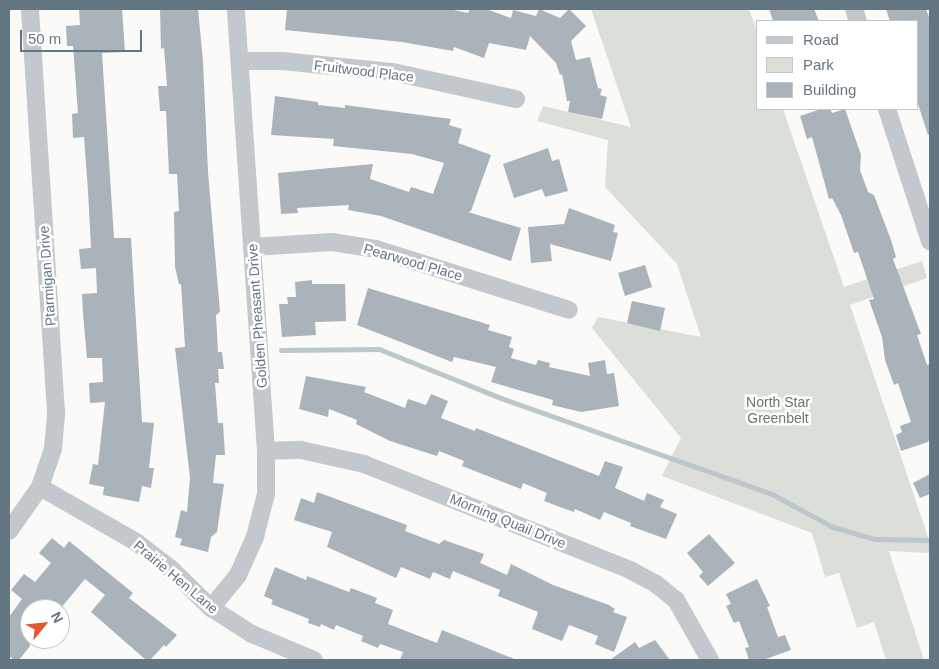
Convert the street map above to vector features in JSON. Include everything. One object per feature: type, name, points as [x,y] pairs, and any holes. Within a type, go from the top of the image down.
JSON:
[{"type":"street","name":"Ptarmigan Drive","points":[[9,531],[40,487],[53,449],[56,412],[30,9]]},
{"type":"street","name":"Golden Pheasant Drive","points":[[211,608],[238,575],[256,537],[266,494],[266,451],[236,9]]},
{"type":"street","name":"Fruitwood Place","points":[[240,61],[282,62],[393,72],[516,99]]},
{"type":"street","points":[[887,110],[930,240]]},
{"type":"street","name":"Pearwood Place","points":[[252,247],[332,242],[376,249],[569,310]]},
{"type":"street","name":"Morning Quail Drive","points":[[266,451],[302,450],[336,455],[364,464],[630,570],[656,584],[676,600],[710,660]]},
{"type":"street","name":"Prairie Hen Lane","points":[[40,487],[136,542],[170,568],[211,608],[252,634],[314,660]]},
{"type":"green space","name":"North Star Greenbelt","points":[[591,9],[749,9],[756,28],[756,110],[783,110],[844,287],[922,261],[927,278],[850,305],[930,543],[930,553],[889,551],[924,660],[886,660],[874,622],[857,628],[839,573],[825,577],[812,533],[662,476],[681,438],[592,328],[598,317],[701,337],[677,264],[605,187],[608,140],[537,121],[543,106],[631,127]]},
{"type":"building","points":[[79,9],[122,9],[125,52],[102,53],[114,238],[131,238],[142,422],[154,423],[149,468],[154,468],[151,488],[142,486],[139,502],[103,495],[104,487],[89,484],[93,464],[98,465],[105,402],[90,403],[89,383],[103,382],[102,358],[87,358],[83,314],[82,294],[97,293],[96,268],[81,269],[79,249],[91,248],[88,191],[84,137],[73,138],[72,114],[78,113],[73,46],[67,46],[66,26],[80,25]]},
{"type":"building","points":[[160,9],[198,9],[203,61],[208,172],[220,312],[216,315],[218,352],[222,352],[224,369],[218,369],[219,383],[215,383],[218,423],[223,423],[225,455],[216,455],[213,483],[224,484],[217,532],[211,537],[208,552],[180,545],[182,539],[175,537],[181,510],[187,512],[190,478],[175,348],[185,347],[181,284],[179,284],[175,267],[174,212],[179,211],[177,174],[169,174],[166,111],[160,111],[158,86],[167,86],[164,48],[161,49]]},
{"type":"building","points":[[287,9],[449,9],[468,13],[470,9],[486,9],[511,18],[513,10],[536,16],[539,9],[560,18],[569,9],[586,26],[571,41],[576,60],[590,57],[598,88],[602,89],[600,95],[607,97],[602,119],[568,112],[570,101],[567,101],[562,74],[560,75],[556,63],[530,36],[526,50],[489,43],[484,58],[454,47],[453,51],[402,42],[285,30]]},
{"type":"building","points":[[769,9],[814,9],[819,20],[773,20]]},
{"type":"building","points":[[886,9],[926,9],[930,20],[930,134],[928,135],[919,107],[919,20],[890,20]]},
{"type":"building","points":[[275,96],[318,102],[318,105],[345,108],[345,105],[451,119],[449,125],[462,129],[458,143],[491,155],[471,211],[468,212],[521,228],[511,261],[381,216],[348,210],[349,205],[297,208],[298,213],[281,214],[278,173],[373,164],[370,179],[409,192],[411,187],[433,194],[444,163],[412,154],[333,146],[334,139],[271,135]]},
{"type":"building","points":[[818,110],[830,110],[832,113],[845,110],[861,155],[860,170],[868,192],[874,195],[891,240],[896,257],[893,259],[921,334],[917,335],[927,365],[930,364],[930,438],[928,442],[901,451],[896,435],[902,432],[900,426],[911,422],[898,383],[894,385],[885,360],[882,337],[869,300],[874,299],[858,252],[854,253],[841,215],[832,198],[829,199],[812,137],[807,139],[800,116]]},
{"type":"building","points":[[548,148],[552,161],[559,159],[568,191],[545,197],[542,189],[514,198],[503,164]]},
{"type":"building","points":[[569,208],[615,225],[613,232],[618,233],[611,261],[550,244],[552,261],[531,263],[528,227],[564,224]]},
{"type":"building","points":[[645,265],[652,287],[625,296],[618,273]]},
{"type":"building","points":[[312,280],[312,284],[345,284],[346,321],[315,322],[316,335],[282,337],[279,304],[288,304],[287,297],[296,297],[295,282]]},
{"type":"building","points":[[368,288],[490,325],[488,330],[512,337],[509,347],[514,349],[511,358],[536,365],[538,360],[550,363],[549,367],[590,376],[588,363],[605,360],[607,374],[614,373],[619,406],[581,412],[552,405],[553,400],[491,382],[496,367],[454,357],[452,362],[357,325]]},
{"type":"building","points":[[632,301],[665,308],[660,331],[627,323]]},
{"type":"building","points":[[306,376],[366,387],[364,392],[405,408],[408,399],[426,405],[431,394],[448,401],[441,418],[475,431],[476,428],[599,476],[605,461],[623,467],[615,488],[644,501],[647,493],[664,500],[660,507],[677,514],[666,539],[630,526],[631,523],[604,512],[600,520],[575,509],[574,512],[557,506],[544,501],[547,493],[523,483],[521,489],[462,466],[464,461],[439,451],[437,456],[390,441],[356,424],[357,420],[329,409],[328,417],[299,409]]},
{"type":"building","points":[[930,474],[930,494],[920,498],[913,483]]},
{"type":"building","points":[[317,492],[407,525],[405,531],[439,544],[444,540],[484,554],[480,563],[507,575],[511,564],[553,585],[609,605],[615,609],[613,612],[627,617],[614,652],[595,644],[598,636],[569,625],[562,641],[532,629],[538,612],[498,596],[500,590],[453,571],[450,579],[433,572],[430,579],[401,567],[396,578],[327,547],[332,532],[294,520],[301,498],[314,503]]},
{"type":"building","points":[[709,534],[735,563],[708,586],[699,576],[703,572],[687,553]]},
{"type":"building","points":[[52,538],[64,548],[69,541],[133,593],[129,598],[177,635],[150,660],[146,660],[91,612],[105,595],[85,579],[68,599],[22,599],[11,590],[24,574],[35,582],[51,563],[39,553]]},
{"type":"building","points":[[275,567],[306,580],[307,576],[349,592],[351,588],[377,598],[375,603],[393,610],[388,624],[437,643],[442,630],[517,660],[400,660],[403,652],[380,644],[378,648],[361,641],[363,636],[336,625],[334,630],[321,624],[320,627],[308,623],[309,619],[271,604],[273,600],[264,596]]},
{"type":"building","points":[[757,579],[770,606],[767,607],[778,637],[785,635],[791,650],[763,660],[749,660],[745,648],[749,647],[739,621],[734,623],[726,606],[731,604],[726,594]]},
{"type":"building","points":[[20,602],[20,649],[28,649],[19,660],[14,660],[9,656],[9,617]]},
{"type":"building","points":[[655,640],[670,660],[610,660],[635,642],[639,648]]},
{"type":"waterway","points":[[281,350],[379,349],[501,398],[770,493],[833,527],[875,539],[930,540]]}]
